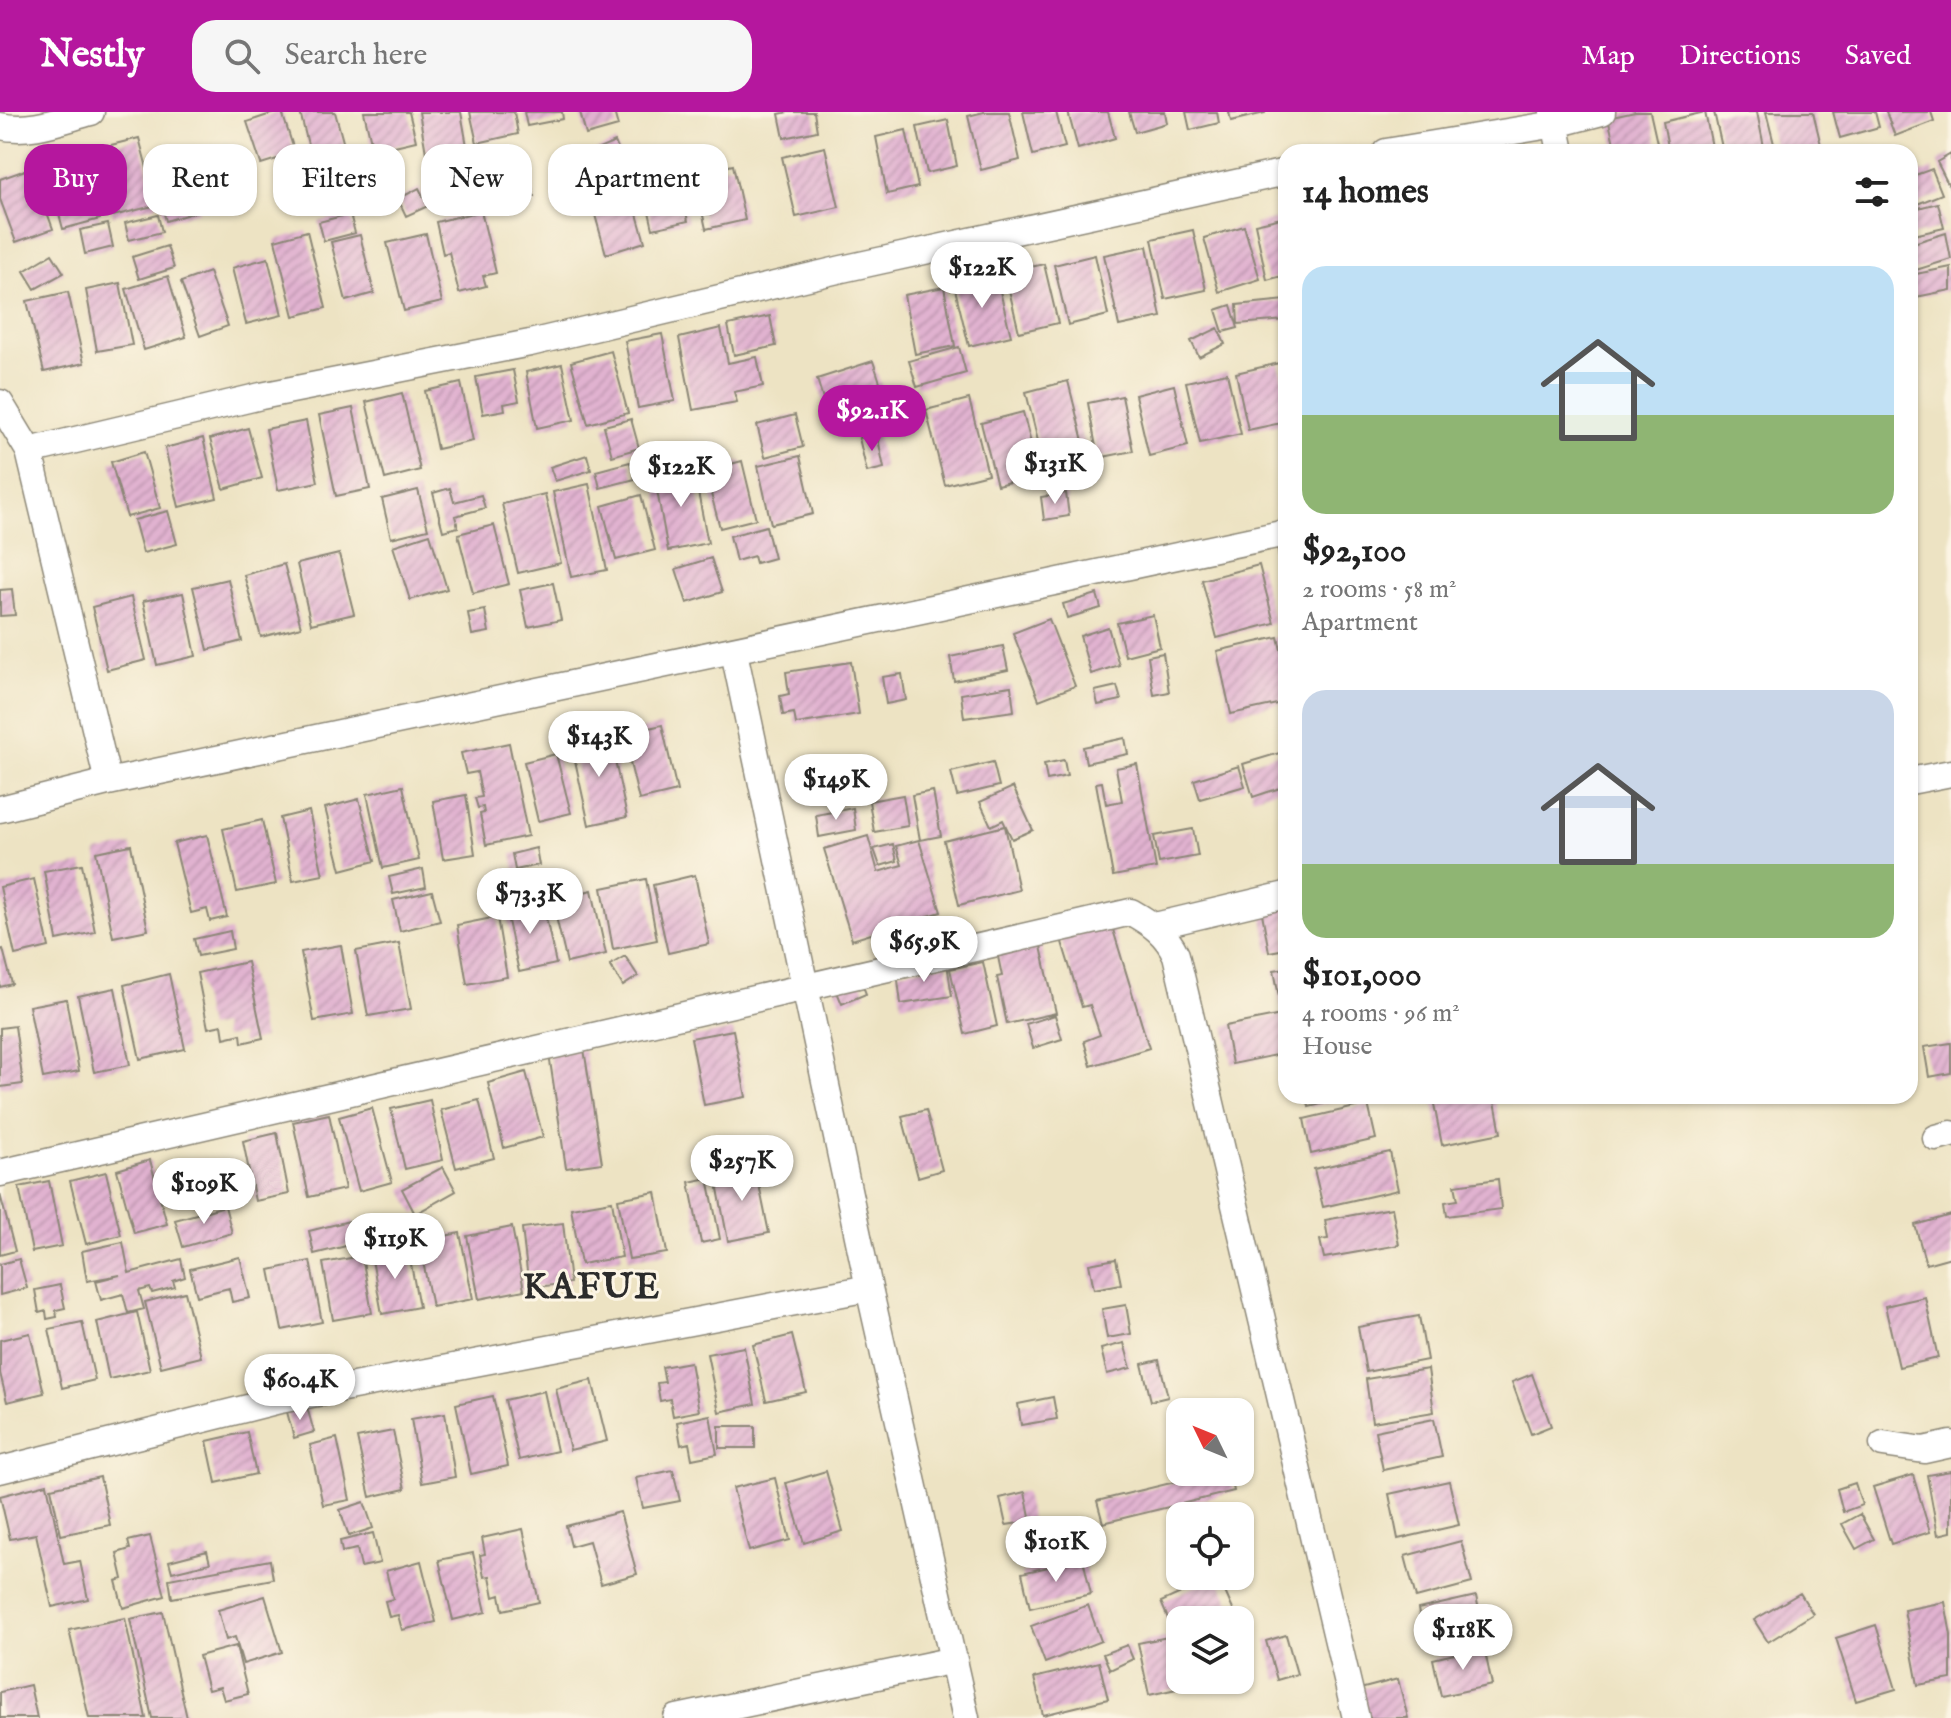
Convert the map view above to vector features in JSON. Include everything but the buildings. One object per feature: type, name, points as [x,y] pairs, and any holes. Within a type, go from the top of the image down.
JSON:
[{"type":"street","points":[[0,126],[31,128],[91,112]]},
{"type":"street","points":[[1426,144],[1554,118],[1602,112]]},
{"type":"street","points":[[1554,118],[1559,144]]},
{"type":"street","points":[[29,451],[261,396],[530,343],[842,269],[1278,174]]},
{"type":"street","points":[[0,403],[29,451],[108,782]]},
{"type":"street","points":[[0,809],[108,782],[1278,535]]},
{"type":"street","points":[[734,652],[869,1288],[966,1718]]},
{"type":"street","points":[[1918,779],[1947,774]]},
{"type":"street","points":[[1155,926],[1278,897]]},
{"type":"street","points":[[0,1173],[1131,912],[1155,926],[1169,940],[1176,955],[1356,1718]]},
{"type":"street","points":[[0,1470],[280,1400],[869,1288]]},
{"type":"street","points":[[1883,1444],[1924,1450],[1951,1444]]},
{"type":"street","points":[[677,1718],[954,1660]]},
{"type":"district","name":"KAFUE","points":[[592,1288]]}]
